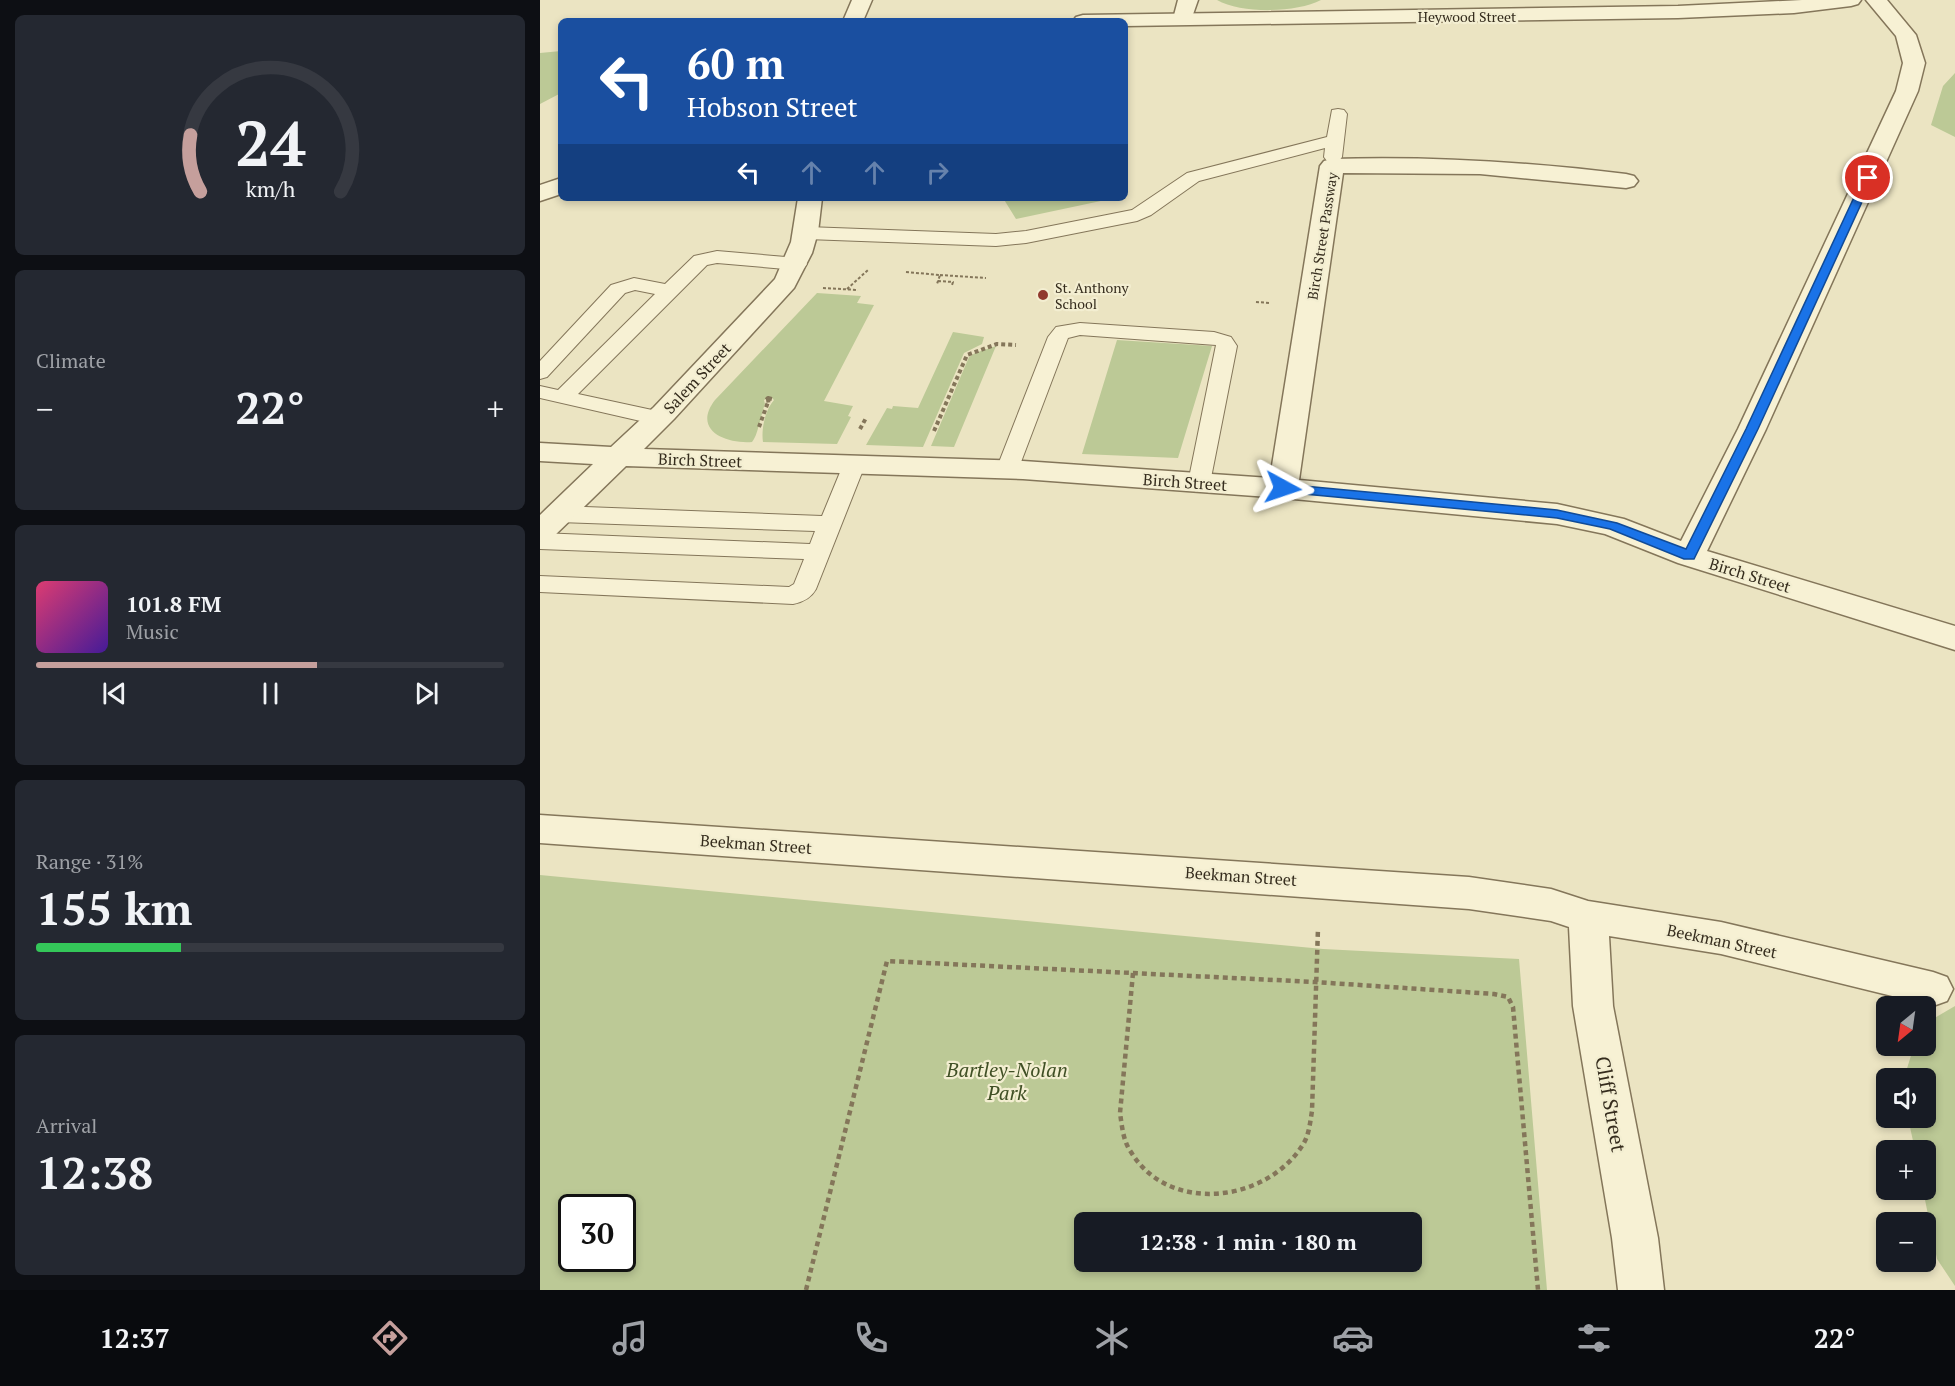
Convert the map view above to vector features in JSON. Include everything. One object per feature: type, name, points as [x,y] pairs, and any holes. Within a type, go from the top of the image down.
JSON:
[{"type":"street","points":[[854,18],[862,0]]},
{"type":"street","name":"Heywood Street","points":[[1108,18],[1185,9],[1678,12],[1794,7],[1851,0]]},
{"type":"street","points":[[1689,556],[1752,429],[1907,91],[1914,63],[1905,35],[1876,0]]},
{"type":"street","name":"Birch Street Passway","points":[[1283,488],[1332,166],[1485,167],[1557,172],[1626,181]]},
{"type":"street","points":[[540,194],[558,186]]},
{"type":"street","name":"Salem Street","points":[[552,522],[658,418],[785,283],[797,264],[807,232],[810,201]]},
{"type":"street","name":"Birch Street","points":[[540,452],[619,458],[1007,470],[1283,488],[1557,514],[1613,526],[1689,556],[1955,638]]},
{"type":"street","name":"Beekman Street","points":[[540,829],[1469,893],[1551,905],[1588,917],[1721,939],[1933,989]]},
{"type":"street","name":"Cliff Street","points":[[1588,917],[1593,1006],[1635,1238],[1641,1290]]},
{"type":"lane","points":[[1332,166],[1338,114]]},
{"type":"lane","points":[[807,232],[996,240],[1026,237],[1137,215],[1145,212],[1175,186],[1193,177],[1335,140]]},
{"type":"lane","points":[[562,398],[694,264],[709,257],[797,264]]},
{"type":"lane","points":[[540,373],[618,289],[634,284],[668,291]]},
{"type":"lane","points":[[1007,470],[1060,334],[1074,329],[1214,338],[1224,341],[1228,349],[1199,483]]},
{"type":"lane","points":[[540,392],[658,418]]},
{"type":"lane","points":[[540,584],[785,597],[800,593],[854,465]]},
{"type":"lane","points":[[552,522],[822,545]]},
{"type":"lane","points":[[552,522],[822,545]]},
{"type":"lane","points":[[540,553],[822,545]]},
{"type":"lane","points":[[540,569],[822,545]]},
{"type":"path","points":[[846,289],[868,270]]},
{"type":"path","points":[[940,275],[986,278]]},
{"type":"path","points":[[938,281],[953,282],[952,285]]},
{"type":"path","points":[[828,288],[858,290]]},
{"type":"path","points":[[1256,302],[1274,303]]},
{"type":"path","points":[[933,432],[967,355],[997,344],[1054,346]]},
{"type":"path","points":[[861,428],[866,418]]},
{"type":"path","points":[[1133,973],[1120,1105],[1123,1134],[1132,1155],[1145,1170],[1168,1184],[1193,1194],[1218,1196],[1248,1190],[1271,1178],[1287,1165],[1302,1146],[1308,1132],[1312,1111],[1318,928]]},
{"type":"path","points":[[806,1290],[887,961],[1316,982],[1504,995],[1511,1001],[1538,1290]]},
{"type":"green space","points":[[1217,0],[1321,0],[1298,7],[1254,10],[1228,5]]},
{"type":"green space","points":[[558,51],[558,95],[540,104],[540,53]]},
{"type":"green space","points":[[1955,73],[1955,137],[1931,125],[1943,86]]},
{"type":"green space","points":[[1005,201],[1101,201],[1016,219]]},
{"type":"green space","points":[[817,293],[861,296],[857,303],[874,305],[824,401],[853,406],[848,416],[851,417],[837,444],[763,442],[764,420],[774,400],[771,397],[764,400],[758,430],[752,442],[722,438],[709,427],[707,420],[709,410],[715,400]]},
{"type":"green space","points":[[953,332],[984,337],[982,344],[964,353],[923,447],[866,445],[887,408],[892,409],[893,406],[918,408]]},
{"type":"green space","points":[[1117,340],[1212,346],[1178,458],[1082,454]]},
{"type":"green space","points":[[996,346],[954,447],[931,446],[969,357]]},
{"type":"green space","name":"Bartley-Nolan Park","points":[[540,875],[1323,949],[1519,959],[1547,1290],[540,1290]]},
{"type":"green space","points":[[1955,1006],[1955,1286],[1937,1259],[1936,1212],[1927,1212],[1925,1200],[1936,1200],[1936,1140],[1913,1140],[1910,1128],[1936,1128],[1936,1068],[1907,1068],[1911,1056],[1936,1056],[1936,1017]]},
{"type":"place","name":"St. Anthony School","points":[[1043,295]]},
{"type":"route","points":[[1283,488],[1557,514],[1613,526],[1689,556],[1752,429],[1868,178]]}]
